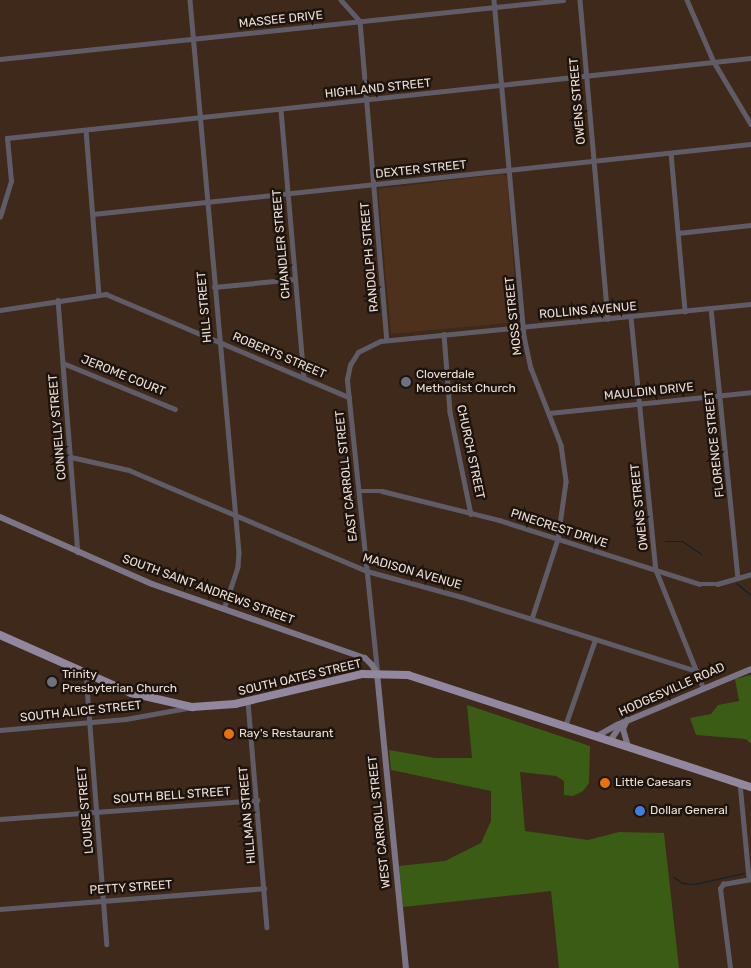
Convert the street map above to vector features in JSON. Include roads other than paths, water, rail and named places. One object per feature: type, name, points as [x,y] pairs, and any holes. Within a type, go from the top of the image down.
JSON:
[{"type":"main road","name":"SOUTH OATES STREET","points":[[0,635],[86,674],[146,698],[192,707],[248,702],[350,676],[377,673],[419,677],[751,787]]},
{"type":"street","name":"HILL STREET","points":[[190,0],[218,341],[240,560],[224,609]]},
{"type":"street","points":[[341,0],[360,21]]},
{"type":"street","name":"MOSS STREET","points":[[494,0],[528,358],[561,445],[566,482],[558,539],[532,619]]},
{"type":"street","name":"MASSEE DRIVE","points":[[0,59],[563,0]]},
{"type":"street","name":"OWENS STREET","points":[[580,0],[608,319]]},
{"type":"street","points":[[687,0],[714,62],[751,124]]},
{"type":"street","name":"RANDOLPH STREET","points":[[360,21],[387,340]]},
{"type":"street","name":"HIGHLAND STREET","points":[[0,217],[11,181],[7,138],[751,58]]},
{"type":"street","name":"CHANDLER STREET","points":[[281,110],[304,377]]},
{"type":"street","points":[[86,130],[100,294]]},
{"type":"street","name":"DEXTER STREET","points":[[93,214],[751,144]]},
{"type":"street","points":[[671,153],[685,311]]},
{"type":"street","points":[[678,233],[751,225]]},
{"type":"street","points":[[214,287],[295,279]]},
{"type":"street","name":"ROBERTS STREET","points":[[0,310],[100,294],[112,296],[349,397]]},
{"type":"street","name":"CONNELLY STREET","points":[[58,300],[78,552]]},
{"type":"street","name":"ROLLINS AVENUE","points":[[349,397],[347,375],[354,356],[371,343],[444,334],[751,304]]},
{"type":"street","name":"FLORENCE STREET","points":[[711,308],[738,578]]},
{"type":"street","name":"OWENS STREET","points":[[631,317],[656,570],[703,687]]},
{"type":"street","name":"CHURCH STREET","points":[[444,334],[450,412],[471,514]]},
{"type":"street","name":"JEROME COURT","points":[[63,363],[175,409]]},
{"type":"street","name":"MAULDIN DRIVE","points":[[549,413],[751,392]]},
{"type":"street","name":"EAST CARROLL STREET","points":[[349,397],[377,673]]},
{"type":"street","name":"MADISON AVENUE","points":[[71,457],[129,470],[367,572],[532,619],[697,671]]},
{"type":"street","name":"PINECREST DRIVE","points":[[359,491],[382,491],[471,514],[705,585],[751,574]]},
{"type":"street","name":"SOUTH SAINT ANDREWS STREET","points":[[0,517],[152,584],[365,658],[377,673]]},
{"type":"street","points":[[565,726],[595,640]]},
{"type":"street","name":"HODGESVILLE ROAD","points":[[610,741],[625,721],[703,687],[751,669]]},
{"type":"street","name":"WEST CARROLL STREET","points":[[377,673],[406,968]]},
{"type":"street","name":"LOUISE STREET","points":[[86,674],[88,723],[107,944]]},
{"type":"street","name":"HILLMAN STREET","points":[[248,702],[267,927]]},
{"type":"street","name":"SOUTH ALICE STREET","points":[[0,730],[88,723],[192,707]]},
{"type":"street","points":[[597,736],[625,721]]},
{"type":"street","points":[[625,721],[623,734],[628,747]]},
{"type":"street","points":[[730,968],[720,889],[723,884],[750,879],[740,783]]},
{"type":"street","name":"SOUTH BELL STREET","points":[[0,819],[257,800]]},
{"type":"street","name":"PETTY STREET","points":[[0,909],[264,888]]},
{"type":"waterway","points":[[665,541],[682,541],[701,554]]},
{"type":"waterway","points":[[736,583],[751,595]]},
{"type":"waterway","points":[[673,877],[683,883],[694,884],[744,873]]},
{"type":"place","name":"Cloverdale Methodist Church","points":[[406,382]]},
{"type":"place","name":"Trinity Presbyterian Church","points":[[52,682]]},
{"type":"place","name":"Ray's Restaurant","points":[[229,734]]},
{"type":"place","name":"Little Caesars","points":[[605,783]]},
{"type":"place","name":"Dollar General","points":[[640,811]]}]
